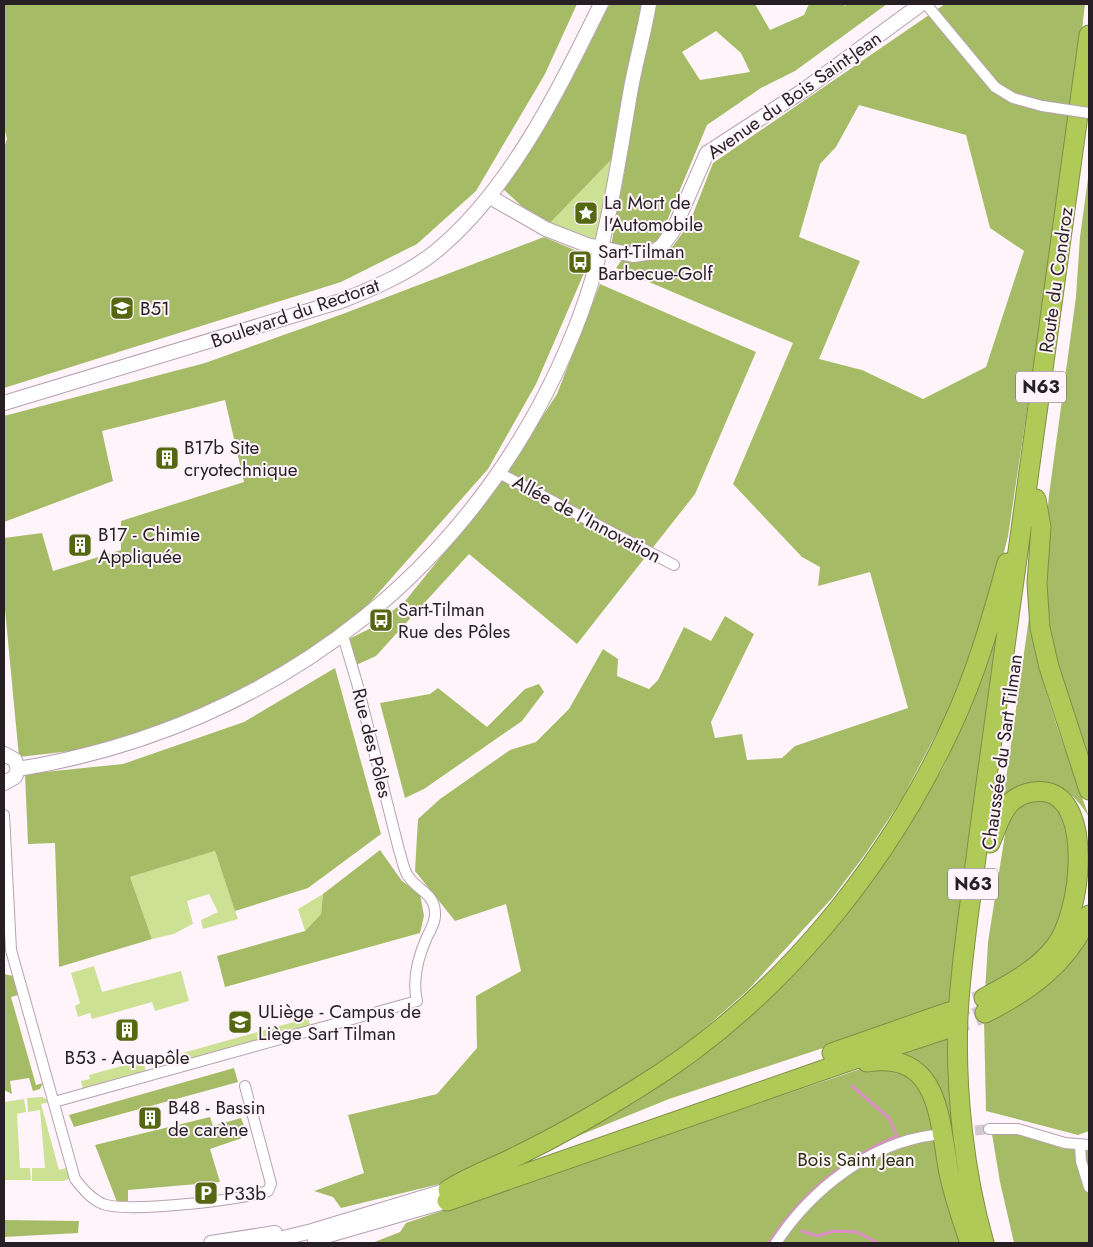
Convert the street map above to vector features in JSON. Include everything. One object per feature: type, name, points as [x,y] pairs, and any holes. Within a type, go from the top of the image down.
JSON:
[{"type":"highway","name":"Route du Condroz","points":[[1022,525],[1089,35]]},
{"type":"highway","name":"Route du Condroz","points":[[1036,499],[1089,124]]},
{"type":"highway","points":[[1036,499],[1041,527],[1037,583],[1040,628],[1049,668],[1089,790]]},
{"type":"highway","name":"Chaussée du Sart Tilman","points":[[996,1243],[982,1183],[970,1065],[970,1016],[973,974],[1036,499]]},
{"type":"highway","points":[[448,1195],[464,1180],[520,1155],[640,1088],[705,1041],[746,1008],[804,949],[844,901],[884,846],[919,789],[953,724],[995,608],[1012,542],[1022,525]]},
{"type":"highway","name":"Chaussée du Sart Tilman","points":[[984,1243],[965,1149],[958,1066],[958,1017],[978,842],[1022,525]]},
{"type":"highway","points":[[990,843],[1004,811],[1010,803],[1026,793],[1050,792],[1064,798],[1081,816],[1085,829],[1088,856],[1081,894],[1070,922],[1054,948],[1031,970],[985,1006],[1010,1001],[1046,976],[1074,943],[1089,915]]},
{"type":"highway","points":[[949,1020],[832,1066],[448,1195],[949,1020]]},
{"type":"highway","points":[[832,1066],[850,1066],[866,1062],[889,1060],[906,1064],[925,1080],[935,1100],[952,1190],[970,1243]]},
{"type":"main road","name":"Boulevard du Rectorat","points":[[4,402],[269,324],[366,291],[398,276],[434,253],[490,197],[525,144],[600,4]]},
{"type":"main road","points":[[18,769],[94,754],[154,736],[191,722],[269,684],[343,636],[386,599],[428,558],[499,472],[549,389],[581,314],[601,249],[649,4]]},
{"type":"main road","name":"Avenue du Bois Saint-Jean","points":[[490,197],[546,229],[601,249],[643,255],[662,246],[673,231],[706,152],[811,85],[921,4]]},
{"type":"main road","points":[[4,754],[15,760],[18,769],[15,778],[4,783]]},
{"type":"main road","points":[[264,1243],[448,1195]]},
{"type":"main road","points":[[298,1243],[448,1195]]},
{"type":"main road","points":[[211,1243],[333,1224]]},
{"type":"street","points":[[926,4],[995,87],[1013,98],[1042,106],[1089,113]]},
{"type":"street","name":"Allée de l'Innovation","points":[[499,472],[674,565]]},
{"type":"street","name":"Rue des Pôles","points":[[54,1102],[417,1001],[414,988],[416,975],[427,937],[435,920],[436,911],[429,895],[407,875],[343,636]]},
{"type":"street","points":[[4,815],[11,950],[75,1179],[90,1195],[104,1204],[127,1208],[172,1205],[263,1193],[270,1188],[269,1176],[245,1086]]},
{"type":"street","points":[[989,1129],[1018,1129],[1051,1140],[1084,1145],[1082,1167],[1089,1187]]},
{"type":"street","points":[[776,1243],[811,1199],[834,1180],[894,1144],[934,1135]]},
{"type":"green space","points":[[4,4],[577,4],[545,74],[476,191],[417,244],[341,282],[4,388],[4,148],[7,139],[4,127]]},
{"type":"green space","points":[[610,4],[755,4],[770,30],[804,15],[809,4],[843,4],[845,6],[847,4],[887,4],[795,71],[761,88],[707,125],[659,240],[632,251],[611,246],[625,169],[612,159],[550,223],[525,209],[503,189],[540,129],[600,12],[606,10]],"holes":[[[716,31],[741,53],[750,72],[700,80],[682,52]]]},
{"type":"green space","points":[[945,4],[1085,4],[1074,98],[1008,536],[994,593],[958,692],[902,799],[866,853],[833,897],[747,991],[686,1045],[573,1123],[452,1181],[341,1208],[333,1197],[314,1191],[364,1173],[348,1115],[437,1094],[477,1048],[476,996],[521,971],[506,904],[455,921],[415,871],[418,819],[440,799],[510,750],[536,742],[569,709],[603,649],[618,659],[617,676],[649,689],[658,680],[684,627],[711,641],[725,616],[754,634],[711,722],[715,738],[742,734],[747,760],[782,758],[795,746],[908,708],[870,572],[818,586],[820,567],[802,557],[733,484],[793,343],[616,268],[621,261],[650,259],[673,246],[689,224],[713,163]],"holes":[[[859,105],[966,135],[990,228],[1024,251],[986,367],[923,399],[862,370],[819,359],[860,261],[799,237],[820,164],[836,147]]]},
{"type":"green space","points":[[612,159],[617,163],[599,241],[550,223]]},
{"type":"green space","points":[[1089,171],[1089,777],[1050,651],[1041,583],[1049,495],[1076,297],[1080,237]]},
{"type":"green space","points":[[544,237],[591,257],[536,384],[488,469],[342,634],[232,701],[106,747],[19,757],[4,599],[4,538],[42,533],[53,571],[121,550],[121,521],[244,482],[225,400],[102,431],[113,481],[4,522],[4,416],[205,363],[340,315]]},
{"type":"green space","points":[[600,284],[756,352],[695,494],[577,644],[469,554],[376,656],[356,665],[347,640],[371,628],[406,600],[493,492],[557,394]]},
{"type":"green space","points":[[1030,611],[1039,664],[1046,690],[1089,817],[1070,794],[1061,788],[1051,786],[1030,790],[1003,800]]},
{"type":"green space","points":[[996,628],[1001,630],[950,1006],[669,1099],[568,1140],[637,1101],[699,1059],[749,1012],[887,857],[943,768],[967,716]]},
{"type":"green space","points":[[335,668],[381,834],[308,888],[235,911],[215,851],[130,877],[152,939],[59,967],[55,843],[28,844],[25,774],[123,764],[244,722]]},
{"type":"green space","points":[[539,684],[544,692],[522,721],[424,789],[405,798],[380,703],[430,694],[438,688],[487,727],[525,689]]},
{"type":"green space","points":[[1031,799],[1052,799],[1068,810],[1081,867],[1049,946],[985,992],[988,942],[1006,828],[1013,810]]},
{"type":"green space","points":[[380,850],[402,881],[420,894],[424,916],[420,933],[225,987],[217,956],[305,931],[321,914],[323,894]]},
{"type":"green space","points":[[215,851],[238,919],[203,929],[201,920],[218,912],[209,894],[187,901],[193,924],[174,934],[152,939],[130,877]]},
{"type":"green space","points":[[323,894],[321,914],[305,931],[298,909]]},
{"type":"green space","points":[[1089,923],[1089,1131],[1078,1135],[986,1111],[984,1021]]},
{"type":"green space","points":[[94,966],[102,992],[181,971],[189,1001],[155,1011],[152,1002],[92,1019],[90,1013],[78,1017],[75,1006],[80,1003],[71,973]]},
{"type":"green space","points":[[4,974],[13,976],[18,995],[11,997],[36,1085],[43,1083],[40,1089],[33,1091],[29,1078],[10,1081],[12,1094],[4,1090]]},
{"type":"green space","points":[[308,1018],[311,1027],[171,1066],[168,1057]]},
{"type":"green space","points":[[948,1032],[963,1182],[956,1185],[943,1109],[893,1056]]},
{"type":"green space","points":[[143,1060],[146,1072],[83,1090],[81,1081],[90,1079],[89,1075]]},
{"type":"green space","name":"Bois Saint Jean","points":[[872,1065],[901,1068],[924,1089],[964,1243],[372,1243],[400,1232],[406,1223]]},
{"type":"green space","points":[[234,1068],[238,1082],[74,1127],[69,1115]]},
{"type":"green space","points":[[43,1097],[49,1102],[41,1104],[59,1170],[67,1168],[72,1178],[63,1181],[32,1181],[32,1168],[45,1168],[40,1110],[28,1112],[27,1098]]},
{"type":"green space","points":[[24,1099],[26,1112],[17,1114],[20,1168],[30,1168],[31,1180],[4,1180],[4,1102]]},
{"type":"green space","points":[[210,1117],[213,1126],[241,1118],[248,1136],[210,1149],[220,1182],[128,1190],[128,1201],[117,1202],[95,1145]]},
{"type":"green space","points":[[1004,1132],[1031,1137],[1064,1149],[1089,1148],[1089,1243],[1014,1243],[1000,1182],[992,1134]]},
{"type":"green space","points":[[4,1220],[79,1221],[78,1233],[4,1237]]},
{"type":"waterway","points":[[769,1243],[795,1209],[825,1180],[841,1167],[897,1136],[889,1118],[852,1086]]},
{"type":"waterway","points":[[802,1231],[817,1236],[834,1231],[857,1232],[878,1243]]},
{"type":"tunnel","points":[[949,1012],[984,998]]},
{"type":"tunnel","points":[[949,1028],[985,1013]]},
{"type":"tunnel","points":[[960,1132],[989,1129]]},
{"type":"place","name":"La Mort de l'Automobile","points":[[586,213]]},
{"type":"place","name":"Sart-Tilman Barbecue-Golf","points":[[580,262]]},
{"type":"place","name":"B51","points":[[122,308]]},
{"type":"place","name":"B17b Site cryotechnique","points":[[167,458]]},
{"type":"place","name":"B17 - Chimie Appliquée","points":[[80,545]]},
{"type":"place","name":"Sart-Tilman Rue des Pôles","points":[[381,620]]},
{"type":"place","name":"ULiège - Campus de Liège Sart Tilman","points":[[240,1022]]},
{"type":"place","name":"B53 - Aquapôle","points":[[127,1030]]},
{"type":"place","name":"B48 - Bassin de carène","points":[[150,1118]]},
{"type":"place","name":"P33b","points":[[206,1193]]}]
